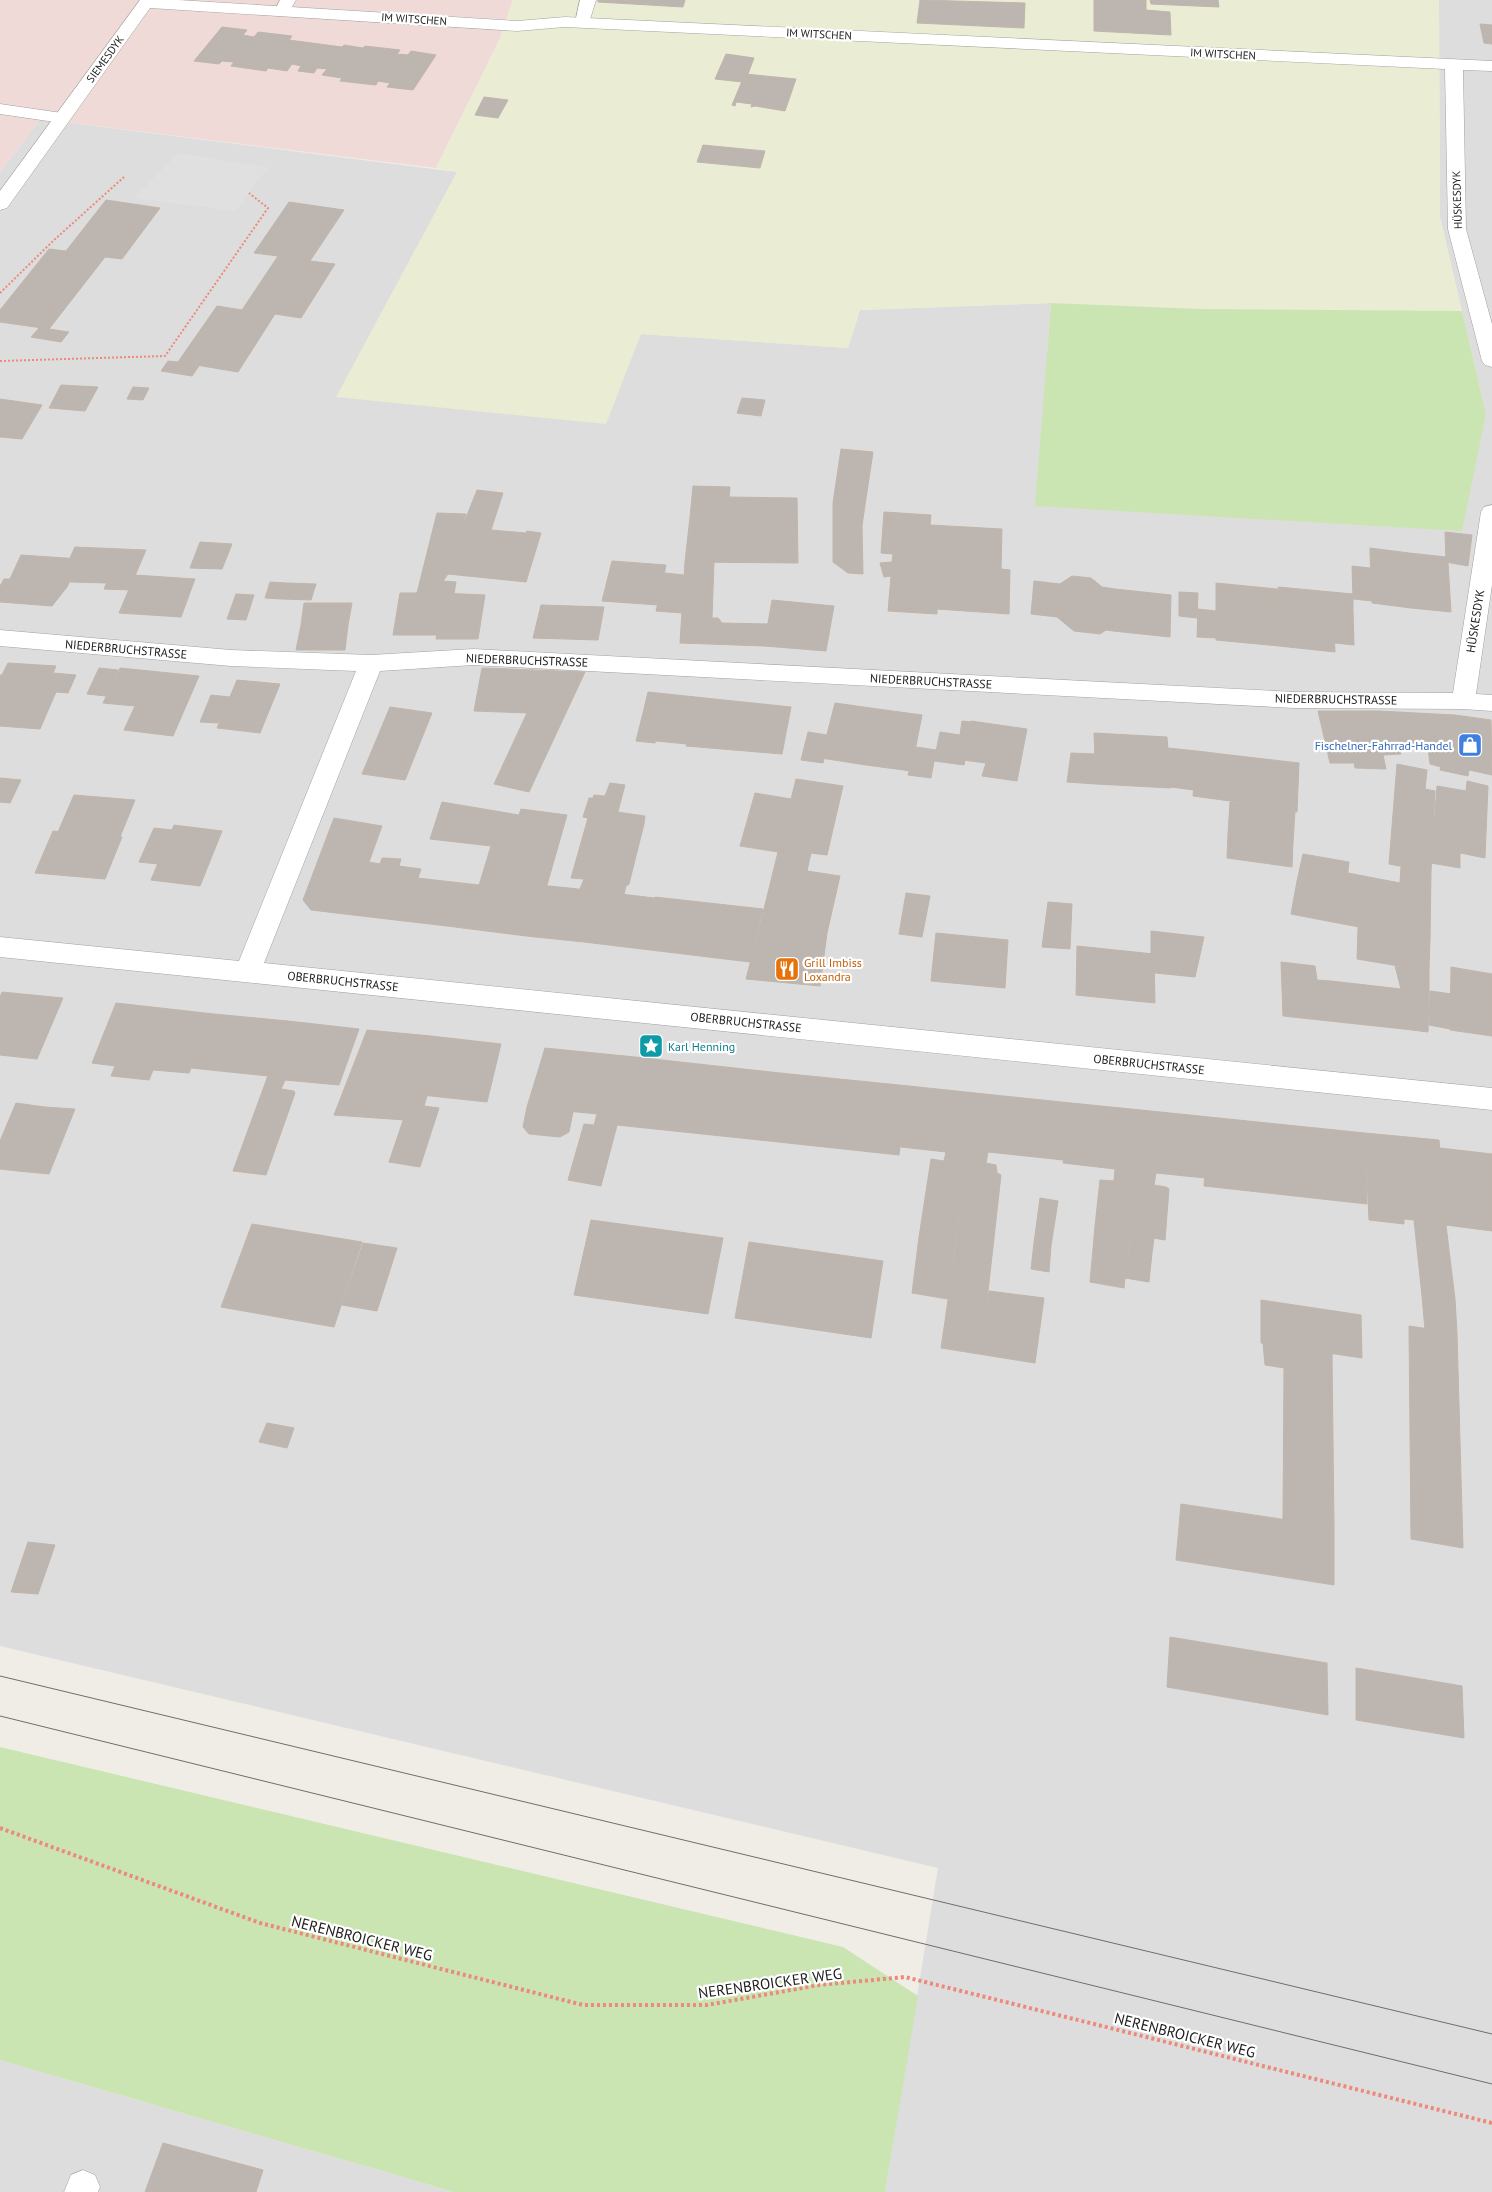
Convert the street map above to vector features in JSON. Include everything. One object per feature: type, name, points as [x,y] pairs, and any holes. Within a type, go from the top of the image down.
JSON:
[{"type":"street","name":"IM WITSCHEN","points":[[147,2],[285,5],[517,26],[565,22],[1492,66]]},
{"type":"street","name":"SIEMESDYK","points":[[0,204],[147,2]]},
{"type":"street","name":"HÜSKESDYK","points":[[1454,65],[1457,229],[1492,361]]},
{"type":"street","name":"HÜSKESDYK","points":[[1463,700],[1492,512]]},
{"type":"street","name":"NIEDERBRUCHSTRASSE","points":[[0,638],[231,658],[371,663],[473,657],[1294,700],[1463,700],[1492,702]]},
{"type":"street","points":[[248,971],[371,663]]},
{"type":"street","name":"OBERBRUCHSTRASSE","points":[[0,946],[1492,1099]]},
{"type":"lane","points":[[583,23],[588,0]]},
{"type":"lane","points":[[0,109],[62,118]]},
{"type":"path","points":[[0,293],[53,241],[124,177]]},
{"type":"path","points":[[0,361],[165,356],[268,208],[249,193]]},
{"type":"path","name":"NERENBROICKER WEG","points":[[0,1828],[260,1923],[583,2005],[707,2005],[819,1985],[905,1977],[1492,2123]]},
{"type":"shaded area","points":[[0,0],[513,0],[500,38],[436,168],[40,119],[0,172]]},
{"type":"shaded area","points":[[1439,0],[1492,0],[1492,2192],[885,2192],[938,1868],[0,1646],[0,172],[40,119],[457,172],[337,397],[641,334],[848,348],[860,310],[1051,303],[1036,506],[1486,414],[1440,217]]},
{"type":"shaded area","points":[[178,153],[268,167],[236,211],[134,198]]},
{"type":"shaded area","points":[[0,2060],[454,2192],[0,2192]]},
{"type":"green space","points":[[513,0],[1439,0],[1440,217],[1462,311],[1200,309],[1051,303],[860,310],[848,348],[641,334],[606,424],[336,397],[457,172],[436,168],[500,38]]},
{"type":"green space","points":[[1051,303],[1200,309],[1462,311],[1486,414],[1462,531],[1035,506]]},
{"type":"green space","points":[[0,1747],[843,1947],[918,1996],[885,2192],[454,2192],[0,2060]]},
{"type":"building","points":[[598,0],[685,0],[683,7],[598,2]]},
{"type":"building","points":[[920,0],[1025,3],[1024,28],[917,23]]},
{"type":"building","points":[[1094,0],[1146,0],[1146,10],[1170,12],[1171,35],[1094,31]]},
{"type":"building","points":[[1150,0],[1218,0],[1219,7],[1151,4]]},
{"type":"building","points":[[1480,24],[1492,25],[1492,44],[1484,43]]},
{"type":"building","points":[[222,27],[247,30],[243,35],[254,37],[258,32],[292,36],[289,40],[342,47],[344,45],[363,48],[365,46],[400,50],[397,54],[408,55],[411,51],[436,55],[413,90],[387,87],[390,83],[378,81],[376,85],[340,81],[342,78],[322,75],[327,69],[317,68],[314,73],[298,71],[301,66],[292,64],[287,71],[268,68],[266,71],[231,66],[234,62],[222,61],[219,64],[194,61]]},
{"type":"building","points":[[726,54],[754,58],[748,74],[745,74],[742,82],[715,79]]},
{"type":"building","points":[[745,74],[796,79],[785,111],[751,107],[752,104],[736,102],[735,106],[732,105]]},
{"type":"building","points":[[484,97],[508,100],[498,118],[475,115]]},
{"type":"building","points":[[703,145],[765,151],[760,168],[697,162]]},
{"type":"building","points":[[106,200],[160,208],[122,259],[105,257],[49,329],[0,322],[0,310],[49,249],[66,251]]},
{"type":"building","points":[[289,202],[344,210],[310,261],[335,264],[301,318],[275,314],[238,372],[178,362],[217,306],[242,310],[278,256],[254,253]]},
{"type":"building","points":[[39,328],[69,332],[61,342],[31,337]]},
{"type":"building","points":[[168,361],[199,366],[192,376],[161,371]]},
{"type":"building","points":[[61,385],[98,387],[85,411],[49,408]]},
{"type":"building","points":[[133,387],[149,388],[143,400],[127,399]]},
{"type":"building","points":[[742,398],[765,400],[761,416],[737,413]]},
{"type":"building","points":[[0,399],[42,405],[22,439],[0,437]]},
{"type":"building","points":[[841,449],[873,452],[865,505],[833,503]]},
{"type":"building","points":[[693,486],[730,487],[729,498],[726,498],[725,518],[690,517]]},
{"type":"building","points":[[477,490],[503,493],[491,530],[526,533],[519,555],[454,548]]},
{"type":"building","points":[[726,498],[797,498],[798,563],[685,562],[690,517],[725,518]]},
{"type":"building","points":[[833,503],[865,505],[862,526],[863,574],[848,573],[833,562]]},
{"type":"building","points":[[884,512],[931,515],[930,525],[1002,529],[1001,569],[1010,570],[1009,614],[937,609],[937,614],[888,611],[891,576],[884,577],[880,563],[892,562],[893,554],[881,553]]},
{"type":"building","points":[[437,513],[466,514],[448,574],[443,581],[442,593],[417,593]]},
{"type":"building","points":[[527,531],[541,533],[534,556],[519,555]]},
{"type":"building","points":[[1445,532],[1472,535],[1468,566],[1446,562]]},
{"type":"building","points":[[200,542],[232,544],[222,569],[190,568]]},
{"type":"building","points":[[75,547],[146,550],[140,564],[70,558]]},
{"type":"building","points":[[454,548],[534,556],[526,582],[448,574]]},
{"type":"building","points":[[1370,548],[1409,553],[1409,559],[1370,554]]},
{"type":"building","points":[[1409,553],[1446,557],[1446,562],[1409,559]]},
{"type":"building","points":[[1370,554],[1409,559],[1411,608],[1372,603]]},
{"type":"building","points":[[21,555],[80,559],[67,587],[52,606],[0,602],[0,586],[4,579],[10,579]]},
{"type":"building","points":[[80,559],[116,561],[106,583],[70,582]]},
{"type":"building","points":[[1409,559],[1448,563],[1451,612],[1411,608]]},
{"type":"building","points":[[116,561],[140,564],[129,590],[104,589]]},
{"type":"building","points":[[612,561],[666,565],[658,605],[602,601]]},
{"type":"building","points":[[685,562],[714,562],[712,618],[718,618],[722,623],[768,624],[764,646],[680,643]]},
{"type":"building","points":[[1352,566],[1370,568],[1372,601],[1353,599]]},
{"type":"building","points":[[665,573],[684,575],[682,613],[656,611]]},
{"type":"building","points":[[135,575],[195,579],[181,617],[119,613]]},
{"type":"building","points":[[1072,576],[1091,578],[1102,587],[1115,589],[1113,631],[1106,630],[1100,634],[1074,631],[1057,617],[1060,584]]},
{"type":"building","points":[[443,581],[456,582],[454,594],[442,593]]},
{"type":"building","points":[[1034,581],[1060,584],[1057,617],[1031,614]]},
{"type":"building","points":[[270,582],[286,583],[281,599],[265,598]]},
{"type":"building","points":[[286,583],[316,584],[311,600],[281,599]]},
{"type":"building","points":[[1216,583],[1277,589],[1278,595],[1216,589]]},
{"type":"building","points":[[1278,587],[1353,594],[1353,610],[1337,609],[1333,598],[1278,593]]},
{"type":"building","points":[[1115,589],[1171,595],[1170,637],[1113,631]]},
{"type":"building","points":[[1216,589],[1278,595],[1279,646],[1216,640]]},
{"type":"building","points":[[1179,592],[1198,593],[1197,618],[1179,616]]},
{"type":"building","points":[[400,593],[442,593],[436,635],[393,635]]},
{"type":"building","points":[[442,593],[485,595],[478,639],[436,639]]},
{"type":"building","points":[[1278,593],[1333,598],[1334,605],[1337,606],[1337,609],[1333,608],[1335,652],[1279,646]]},
{"type":"building","points":[[236,594],[254,595],[246,620],[227,619]]},
{"type":"building","points":[[772,600],[834,606],[826,651],[764,646]]},
{"type":"building","points":[[304,603],[352,603],[348,625],[301,625]]},
{"type":"building","points":[[541,605],[604,607],[598,640],[533,638]]},
{"type":"building","points":[[1333,608],[1353,610],[1354,645],[1335,643]]},
{"type":"building","points":[[1198,609],[1216,611],[1216,638],[1197,637]]},
{"type":"building","points":[[301,625],[348,625],[345,650],[296,650]]},
{"type":"building","points":[[8,663],[56,666],[53,673],[76,675],[68,693],[56,692],[40,729],[0,726],[0,675],[2,675]]},
{"type":"building","points":[[99,668],[118,670],[106,696],[87,694]]},
{"type":"building","points":[[120,668],[199,676],[173,736],[124,730],[135,706],[103,703]]},
{"type":"building","points":[[482,668],[585,672],[529,792],[494,784],[527,713],[474,711]]},
{"type":"building","points":[[237,680],[280,684],[260,733],[217,728]]},
{"type":"building","points":[[648,692],[667,694],[662,715],[643,713]]},
{"type":"building","points":[[667,694],[791,707],[782,754],[686,746],[687,744],[656,741]]},
{"type":"building","points":[[211,695],[230,697],[218,723],[200,722]]},
{"type":"building","points":[[835,703],[878,709],[866,765],[821,758]]},
{"type":"building","points":[[390,707],[432,713],[405,780],[362,774]]},
{"type":"building","points":[[878,709],[922,715],[911,771],[866,765]]},
{"type":"building","points":[[1318,711],[1379,711],[1455,715],[1441,767],[1430,764],[1428,748],[1399,747],[1401,754],[1383,755],[1386,769],[1355,768],[1354,763],[1330,763]]},
{"type":"building","points":[[643,713],[662,715],[655,743],[636,741]]},
{"type":"building","name":"Fischelner-Fahrrad-Handel","points":[[1455,715],[1491,720],[1492,775],[1469,770],[1468,776],[1440,770]]},
{"type":"building","points":[[962,721],[971,722],[963,760],[965,760],[964,765],[934,761],[940,732],[960,735]]},
{"type":"building","points":[[971,721],[1027,729],[1017,781],[982,776],[986,763],[963,760]]},
{"type":"building","points":[[808,732],[827,735],[821,758],[824,759],[823,763],[801,760]]},
{"type":"building","points":[[1094,733],[1167,737],[1171,788],[1096,784]]},
{"type":"building","points":[[916,747],[936,750],[931,778],[908,775],[909,771],[911,771]]},
{"type":"building","points":[[1168,748],[1197,751],[1194,790],[1171,787]]},
{"type":"building","points":[[1197,751],[1230,755],[1230,801],[1193,796]]},
{"type":"building","points":[[1071,753],[1095,754],[1096,784],[1067,782]]},
{"type":"building","points":[[1230,755],[1299,763],[1297,812],[1230,801]]},
{"type":"building","points":[[1397,764],[1427,770],[1425,789],[1435,791],[1431,872],[1389,864]]},
{"type":"building","points":[[0,778],[21,780],[10,803],[0,802]]},
{"type":"building","points":[[796,779],[843,786],[827,855],[811,853],[807,871],[840,876],[827,933],[760,925]]},
{"type":"building","points":[[1467,781],[1488,786],[1485,858],[1460,853],[1460,868],[1431,863],[1437,786],[1466,791]]},
{"type":"building","points":[[610,783],[625,785],[597,891],[580,889],[584,879],[571,878],[588,818],[583,817],[589,798],[593,798],[594,795],[605,796]]},
{"type":"building","points":[[755,793],[791,799],[778,852],[740,846]]},
{"type":"building","points":[[74,795],[135,800],[120,837],[58,832]]},
{"type":"building","points":[[442,802],[519,815],[521,809],[567,815],[547,885],[540,885],[526,936],[447,926],[454,903],[473,905],[491,846],[430,839]]},
{"type":"building","points":[[1230,802],[1295,811],[1293,843],[1228,834]]},
{"type":"building","points":[[617,812],[645,816],[644,824],[615,821]]},
{"type":"building","points":[[334,818],[382,826],[369,862],[380,864],[382,858],[401,859],[399,866],[421,869],[404,921],[311,910],[303,900]]},
{"type":"building","points":[[615,821],[644,824],[629,884],[626,886],[624,894],[597,891]]},
{"type":"building","points":[[174,825],[222,831],[200,886],[151,880]]},
{"type":"building","points":[[154,828],[172,830],[158,864],[139,862]]},
{"type":"building","points":[[53,831],[122,837],[105,879],[35,873]]},
{"type":"building","points":[[1228,834],[1293,843],[1292,867],[1227,858]]},
{"type":"building","points":[[1303,854],[1349,862],[1346,890],[1297,881]]},
{"type":"building","points":[[1401,866],[1431,872],[1430,940],[1343,924],[1348,873],[1400,883]]},
{"type":"building","points":[[417,878],[479,885],[473,905],[454,903],[447,926],[404,921]]},
{"type":"building","points":[[1297,881],[1346,890],[1343,924],[1291,914]]},
{"type":"building","points":[[540,885],[597,891],[584,942],[526,936]]},
{"type":"building","points":[[597,891],[654,898],[642,949],[584,942]]},
{"type":"building","points":[[906,893],[930,896],[922,937],[899,934]]},
{"type":"building","points":[[655,897],[763,909],[750,962],[642,949]]},
{"type":"building","points":[[1048,902],[1072,904],[1070,949],[1042,947]]},
{"type":"building","points":[[760,925],[827,933],[820,986],[746,979]]},
{"type":"building","points":[[1358,927],[1430,940],[1429,971],[1357,959]]},
{"type":"building","points":[[1151,931],[1204,937],[1195,977],[1155,973],[1154,954],[1151,954]]},
{"type":"building","points":[[936,933],[1008,940],[1005,988],[931,981]]},
{"type":"building","points":[[1077,946],[1154,954],[1155,1003],[1076,995]]},
{"type":"building","points":[[1281,962],[1315,966],[1317,980],[1331,981],[1331,993],[1355,995],[1357,1024],[1283,1016]]},
{"type":"building","points":[[1395,966],[1429,971],[1429,991],[1401,989]]},
{"type":"building","points":[[1451,967],[1492,974],[1492,1036],[1450,1030]]},
{"type":"building","points":[[1331,981],[1401,989],[1404,1029],[1357,1024],[1355,995],[1331,993]]},
{"type":"building","points":[[1401,989],[1429,991],[1428,1032],[1404,1029]]},
{"type":"building","points":[[1430,991],[1452,994],[1450,1029],[1429,1025]]},
{"type":"building","points":[[2,992],[63,998],[37,1059],[0,1055],[0,997]]},
{"type":"building","points":[[116,1003],[214,1014],[189,1073],[153,1070],[149,1080],[111,1076],[115,1066],[92,1063]]},
{"type":"building","points":[[214,1014],[288,1021],[268,1076],[191,1068]]},
{"type":"building","points":[[288,1021],[359,1029],[339,1085],[285,1080],[281,1089],[294,1091],[295,1093],[266,1175],[233,1171]]},
{"type":"building","points":[[367,1030],[431,1036],[405,1120],[334,1115]]},
{"type":"building","points":[[431,1036],[501,1044],[487,1102],[412,1094]]},
{"type":"building","points":[[545,1048],[635,1057],[601,1186],[568,1180],[584,1124],[594,1125],[597,1114],[527,1107]]},
{"type":"building","points":[[635,1057],[780,1073],[769,1141],[617,1125]]},
{"type":"building","points":[[780,1073],[909,1086],[899,1155],[769,1141]]},
{"type":"building","points":[[909,1086],[975,1093],[955,1243],[919,1237],[931,1159],[944,1161],[946,1152],[901,1147]]},
{"type":"building","points":[[975,1093],[1071,1103],[1063,1160],[988,1152],[986,1163],[996,1165],[997,1173],[1001,1175],[993,1247],[956,1242]]},
{"type":"building","points":[[412,1094],[427,1096],[424,1106],[439,1108],[420,1167],[389,1162]]},
{"type":"building","points":[[16,1103],[45,1107],[18,1171],[0,1169],[0,1141]]},
{"type":"building","points":[[1071,1103],[1141,1110],[1130,1231],[1095,1226],[1100,1180],[1114,1181],[1115,1169],[1063,1163]]},
{"type":"building","points":[[45,1107],[75,1109],[49,1174],[18,1171]]},
{"type":"building","points":[[527,1107],[573,1112],[569,1132],[560,1137],[529,1134],[523,1127]]},
{"type":"building","points":[[1141,1110],[1209,1117],[1205,1178],[1156,1173],[1154,1185],[1169,1189],[1165,1240],[1130,1234]]},
{"type":"building","points":[[1209,1117],[1365,1133],[1367,1204],[1204,1186]]},
{"type":"building","points":[[1365,1133],[1439,1140],[1446,1225],[1455,1299],[1422,1296],[1414,1220],[1404,1219],[1404,1224],[1369,1220]]},
{"type":"building","points":[[1440,1148],[1492,1154],[1492,1231],[1446,1225]]},
{"type":"building","points":[[1040,1198],[1058,1201],[1051,1246],[1034,1243]]},
{"type":"building","points":[[591,1220],[723,1238],[708,1314],[574,1295]]},
{"type":"building","points":[[252,1224],[362,1242],[334,1327],[221,1307]]},
{"type":"building","points":[[1095,1226],[1130,1231],[1124,1288],[1090,1282]]},
{"type":"building","points":[[1130,1234],[1154,1238],[1152,1253],[1129,1249]]},
{"type":"building","points":[[919,1237],[955,1243],[948,1299],[912,1293]]},
{"type":"building","points":[[749,1242],[883,1261],[871,1338],[735,1318]]},
{"type":"building","points":[[956,1242],[993,1247],[984,1327],[945,1321]]},
{"type":"building","points":[[363,1243],[397,1248],[377,1311],[342,1305]]},
{"type":"building","points":[[1034,1243],[1051,1246],[1049,1272],[1031,1269]]},
{"type":"building","points":[[1129,1249],[1152,1253],[1149,1282],[1125,1278]]},
{"type":"building","points":[[989,1291],[1044,1298],[1035,1363],[941,1348],[945,1321],[984,1327]]},
{"type":"building","points":[[1422,1296],[1455,1299],[1457,1333],[1425,1330]]},
{"type":"building","points":[[1261,1300],[1361,1315],[1362,1358],[1261,1343]]},
{"type":"building","points":[[1409,1326],[1457,1333],[1463,1548],[1411,1539]]},
{"type":"building","points":[[1263,1343],[1332,1353],[1334,1527],[1283,1519],[1284,1368],[1265,1365]]},
{"type":"building","points":[[267,1423],[294,1428],[287,1448],[259,1442]]},
{"type":"building","points":[[1181,1504],[1334,1527],[1334,1585],[1176,1560]]},
{"type":"building","points":[[28,1542],[55,1545],[38,1594],[11,1592]]},
{"type":"building","points":[[1170,1637],[1327,1663],[1328,1715],[1167,1687]]},
{"type":"building","points":[[1356,1668],[1462,1686],[1464,1738],[1356,1720]]},
{"type":"building","points":[[163,2143],[263,2170],[256,2192],[145,2192]]},
{"type":"tram line","points":[[0,1676],[1492,2034]]},
{"type":"tram line","points":[[0,1716],[1492,2084]]},
{"type":"place","name":"Fischelner-Fahrrad-Handel","points":[[1470,745]]},
{"type":"place","name":"Grill Imbiss Loxandra","points":[[787,969]]},
{"type":"place","name":"Karl Henning","points":[[651,1046]]}]
